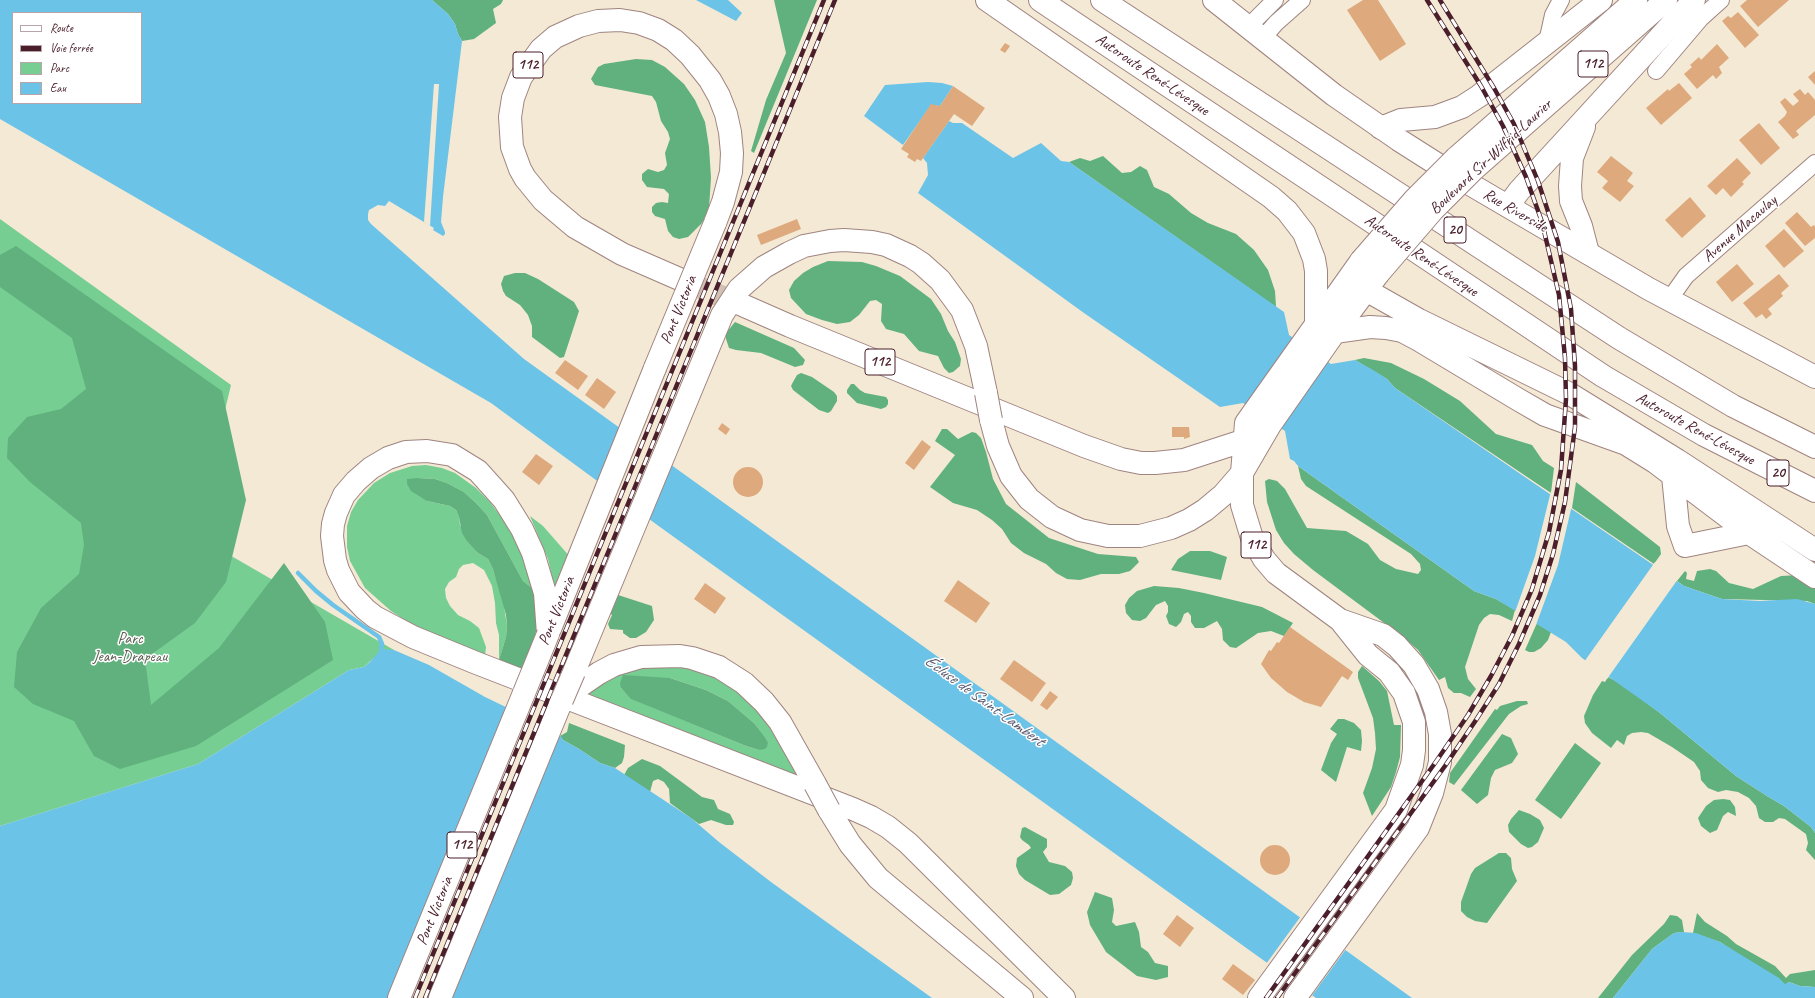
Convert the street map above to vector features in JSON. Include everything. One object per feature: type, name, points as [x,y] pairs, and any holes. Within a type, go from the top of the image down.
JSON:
[{"type":"main road","points":[[987,0],[1168,128],[1271,197],[1288,211],[1304,233],[1314,259],[1325,328],[1378,327],[1395,329],[1410,335],[1550,417],[1626,444],[1645,455],[1749,533],[1815,577]]},
{"type":"main road","name":"Autoroute René-Lévesque","points":[[1040,0],[1603,376],[1673,419],[1741,455],[1815,491]]},
{"type":"main road","name":"20","points":[[1102,0],[1620,338],[1733,406],[1815,447]]},
{"type":"main road","name":"Rue Riverside","points":[[1214,0],[1306,74],[1381,128],[1451,173],[1669,300],[1815,377]]},
{"type":"main road","points":[[1381,128],[1400,120],[1435,117],[1462,107],[1479,96],[1601,0]]},
{"type":"main road","name":"Boulevard Sir-Wilfrid-Laurier","points":[[1325,328],[1368,275],[1415,199],[1456,158],[1636,0]]},
{"type":"main road","name":"Boulevard Sir-Wilfrid-Laurier","points":[[1340,620],[1283,579],[1264,559],[1252,538],[1244,516],[1241,496],[1242,473],[1256,427],[1325,328],[1368,275],[1474,169],[1666,0]]},
{"type":"main road","points":[[1508,206],[1519,191],[1694,0]]},
{"type":"main road","name":"Pont Victoria","points":[[399,998],[715,223],[723,202],[730,172],[732,153],[729,128],[722,104],[715,88],[698,65],[674,40],[658,30],[638,23],[620,20],[598,21],[561,33],[540,49],[521,76],[513,98],[510,117],[512,147],[516,159],[526,178],[542,200],[575,227],[622,254],[684,281]]},
{"type":"main road","points":[[1588,117],[1574,150],[1570,176],[1571,201],[1582,226],[1588,253]]},
{"type":"main road","name":"112","points":[[440,998],[570,694],[693,384],[725,309],[743,284],[764,267],[789,253],[816,243],[844,240],[872,242],[898,250],[922,263],[940,280],[962,310],[967,321],[976,346],[991,420],[1002,456],[1011,476],[1022,491],[1037,506],[1052,517],[1070,526],[1094,534],[1121,537],[1135,537],[1161,531],[1181,524],[1212,505],[1242,473]]},
{"type":"main road","points":[[1368,275],[1419,320],[1570,394],[1677,460],[1815,550]]},
{"type":"main road","name":"112","points":[[740,304],[1084,446],[1121,459],[1141,463],[1162,463],[1190,459],[1216,449],[1256,427]]},
{"type":"main road","points":[[548,634],[546,600],[533,553],[514,515],[488,480],[478,470],[452,455],[426,451],[396,454],[379,462],[367,471],[350,488],[340,502],[334,519],[332,536],[338,570],[349,592],[365,609],[376,617],[413,637],[474,662],[854,808],[871,817],[908,843],[1064,998]]},
{"type":"main road","points":[[1741,455],[1815,505]]},
{"type":"main road","points":[[1672,476],[1678,526],[1685,546],[1749,533]]},
{"type":"main road","points":[[1295,998],[1407,814],[1406,783],[1414,750],[1414,732],[1411,713],[1405,697],[1392,677],[1368,655],[1340,620]]},
{"type":"main road","points":[[1260,998],[1407,814],[1438,772],[1441,748],[1439,723],[1428,689],[1419,672],[1409,659],[1383,635],[1340,620]]},
{"type":"main road","points":[[570,694],[599,672],[614,665],[641,657],[669,655],[692,658],[719,667],[744,682],[764,702],[780,722],[829,810],[850,844],[878,878],[1022,998]]},
{"type":"main road","points":[[1248,998],[1407,814]]},
{"type":"main road","points":[[1283,998],[1407,814]]},
{"type":"street","points":[[1255,33],[1275,0]]},
{"type":"street","points":[[1255,33],[1276,23],[1302,0]]},
{"type":"street","points":[[1656,71],[1697,22],[1721,0]]},
{"type":"street","points":[[1547,42],[1553,15],[1560,1]]},
{"type":"street","name":"Avenue Macaulay","points":[[1669,300],[1686,276],[1815,163]]},
{"type":"green space","points":[[432,0],[503,0],[501,4],[493,9],[496,23],[474,39],[462,41],[455,24],[448,14]]},
{"type":"green space","points":[[774,0],[817,0],[754,153],[751,151],[766,100],[786,53]]},
{"type":"green space","points":[[636,59],[652,60],[665,67],[684,84],[695,100],[705,122],[709,147],[711,178],[709,208],[702,223],[688,237],[679,239],[673,237],[668,231],[665,219],[655,216],[652,212],[652,207],[656,203],[668,203],[669,194],[664,189],[647,187],[642,180],[642,174],[648,169],[658,172],[664,170],[667,165],[665,153],[670,139],[668,132],[661,121],[656,102],[652,96],[595,85],[591,79],[598,67],[604,64]]},
{"type":"green space","points":[[1103,156],[1122,173],[1131,172],[1140,166],[1147,170],[1154,187],[1169,194],[1191,213],[1208,223],[1236,234],[1254,250],[1268,270],[1275,291],[1276,307],[1069,162],[1080,158],[1090,161]]},
{"type":"green space","name":"Parc Jean-Drapeau","points":[[0,219],[231,385],[195,535],[394,650],[376,656],[364,667],[349,670],[198,764],[0,826]]},
{"type":"green space","name":"Parc Jean-Drapeau","points":[[16,246],[222,391],[246,500],[226,582],[195,623],[145,659],[151,705],[219,648],[284,563],[325,622],[333,660],[196,746],[120,769],[94,756],[74,721],[33,704],[14,687],[17,652],[41,608],[79,574],[84,545],[81,523],[30,482],[7,458],[8,438],[27,417],[61,409],[86,389],[72,338],[0,287],[0,255]]},
{"type":"green space","points":[[828,261],[862,262],[876,266],[900,276],[931,299],[941,314],[948,331],[955,342],[961,359],[960,366],[953,372],[949,373],[944,368],[938,356],[919,351],[904,334],[886,329],[881,321],[882,304],[876,300],[870,301],[859,315],[850,322],[837,324],[806,314],[791,298],[789,290],[794,281],[803,273]]},
{"type":"green space","points":[[515,273],[525,273],[538,279],[574,302],[579,311],[564,357],[560,358],[532,337],[532,326],[528,315],[520,305],[506,296],[503,291],[501,284],[504,276]]},
{"type":"green space","points":[[735,322],[794,348],[805,360],[803,365],[795,367],[761,353],[729,348],[726,333]]},
{"type":"green space","points":[[1364,358],[1391,363],[1424,379],[1460,401],[1496,434],[1532,445],[1543,461],[1554,468],[1551,493],[1395,388],[1387,379],[1355,360]]},
{"type":"green space","points":[[801,373],[812,377],[834,392],[837,396],[837,401],[831,411],[828,413],[819,410],[793,390],[791,386],[797,375]]},
{"type":"green space","points":[[851,384],[854,384],[865,393],[886,397],[888,404],[886,407],[881,409],[857,403],[847,393],[847,390]]},
{"type":"green space","points":[[942,429],[947,429],[958,439],[972,432],[976,433],[981,438],[993,479],[1006,504],[1049,538],[1098,554],[1136,557],[1139,562],[1130,571],[1119,574],[1101,574],[1080,580],[1067,579],[1056,573],[1046,564],[1024,553],[1011,543],[1002,529],[992,520],[977,510],[953,503],[930,487],[955,455],[935,441]]},
{"type":"green space","points":[[426,465],[442,468],[455,473],[476,488],[489,501],[506,523],[526,561],[536,591],[523,581],[487,515],[477,504],[464,492],[447,483],[435,479],[418,478],[427,501],[450,506],[456,510],[460,525],[478,553],[488,559],[493,569],[503,600],[507,626],[506,637],[499,660],[499,635],[496,623],[495,603],[492,586],[484,570],[473,563],[463,565],[459,569],[456,577],[449,582],[445,589],[446,598],[450,606],[458,615],[470,621],[479,628],[486,647],[485,656],[413,625],[391,611],[365,588],[350,561],[347,547],[347,526],[351,512],[358,500],[374,483],[390,473],[412,466]]},
{"type":"green space","points":[[1298,466],[1474,591],[1496,599],[1515,610],[1512,621],[1499,615],[1490,614],[1484,618],[1479,625],[1465,667],[1468,679],[1476,689],[1470,697],[1461,693],[1454,693],[1448,688],[1445,677],[1439,680],[1418,650],[1403,637],[1313,570],[1294,554],[1284,543],[1276,530],[1267,502],[1265,481],[1269,479],[1277,481],[1285,489],[1307,528],[1346,531],[1368,544],[1380,560],[1396,569],[1418,574],[1421,570],[1420,564],[1411,554],[1306,486],[1301,479]]},
{"type":"green space","points":[[407,479],[435,479],[447,483],[464,492],[477,504],[487,515],[523,581],[536,591],[537,627],[526,672],[499,660],[506,637],[506,615],[493,569],[488,559],[478,553],[467,541],[462,533],[456,510],[450,506],[427,501],[411,491],[407,484]]},
{"type":"green space","points":[[1576,482],[1660,547],[1661,554],[1654,564],[1572,508]]},
{"type":"green space","points":[[530,516],[543,526],[571,558],[555,599],[548,559]]},
{"type":"green space","points":[[1190,551],[1210,551],[1227,557],[1221,580],[1171,570],[1178,559]]},
{"type":"green space","points":[[1710,569],[1716,571],[1729,583],[1753,589],[1781,576],[1799,575],[1815,585],[1815,604],[1807,601],[1722,599],[1684,586],[1677,581],[1685,571],[1687,573],[1686,579],[1694,581],[1697,571]]},
{"type":"green space","points":[[1154,586],[1179,588],[1262,607],[1293,623],[1284,636],[1271,631],[1258,633],[1236,648],[1230,647],[1223,640],[1222,629],[1217,621],[1204,628],[1195,628],[1191,622],[1191,616],[1188,612],[1184,614],[1181,622],[1176,627],[1169,624],[1166,616],[1168,606],[1165,601],[1156,605],[1146,618],[1140,621],[1132,620],[1126,613],[1125,605],[1129,598],[1137,591]]},
{"type":"green space","points":[[615,594],[652,606],[654,620],[646,632],[636,638],[630,638],[623,633],[623,630],[610,629],[608,624],[612,615],[608,611]]},
{"type":"green space","points":[[1537,623],[1551,632],[1548,640],[1541,648],[1534,652],[1529,652],[1525,650]]},
{"type":"green space","points":[[662,665],[690,668],[714,677],[746,697],[763,718],[782,746],[800,778],[584,694],[591,687],[634,668]],"holes":[[[670,678],[706,690],[728,701],[754,723],[768,742],[759,750],[746,746],[632,699],[621,688]]]},
{"type":"green space","points":[[1362,666],[1379,681],[1387,691],[1394,725],[1401,725],[1400,757],[1396,772],[1391,787],[1372,816],[1363,793],[1372,768],[1376,749],[1375,733],[1373,718],[1358,678],[1358,672]]},
{"type":"green space","points":[[623,675],[670,678],[706,690],[728,701],[754,723],[768,742],[767,747],[759,750],[746,746],[631,699],[621,688],[620,683]]},
{"type":"green space","points":[[1608,677],[1618,682],[1660,713],[1736,776],[1784,806],[1811,827],[1815,833],[1815,860],[1806,850],[1808,843],[1806,834],[1785,819],[1779,818],[1773,822],[1765,822],[1759,818],[1756,806],[1749,798],[1738,792],[1726,790],[1718,792],[1708,788],[1701,780],[1700,771],[1694,762],[1648,733],[1632,733],[1627,736],[1624,745],[1617,740],[1611,748],[1592,733],[1585,723],[1584,716],[1593,695],[1602,681],[1605,682]]},
{"type":"green space","points":[[1517,701],[1527,701],[1528,704],[1521,706],[1509,714],[1454,785],[1449,782],[1450,773],[1495,709],[1497,710],[1500,706]]},
{"type":"green space","points":[[1338,719],[1344,719],[1354,723],[1361,730],[1362,741],[1361,751],[1347,747],[1336,782],[1321,770],[1331,743],[1337,734],[1330,729]]},
{"type":"green space","points":[[569,723],[625,745],[622,763],[615,768],[600,763],[563,740],[560,736],[567,732]]},
{"type":"green space","points":[[1502,734],[1511,738],[1518,754],[1512,763],[1495,770],[1491,778],[1488,795],[1477,804],[1461,790]]},
{"type":"green space","points":[[1575,743],[1601,763],[1561,819],[1535,800]]},
{"type":"green space","points":[[642,759],[660,766],[702,797],[714,800],[718,809],[730,814],[734,822],[733,825],[726,825],[711,820],[699,824],[670,803],[669,789],[664,782],[658,779],[653,781],[650,792],[624,775],[628,768]]},
{"type":"green space","points":[[1714,800],[1730,800],[1735,807],[1736,816],[1728,812],[1723,816],[1717,830],[1710,833],[1701,826],[1698,818],[1706,806]]},
{"type":"green space","points":[[1519,810],[1540,820],[1544,828],[1538,842],[1532,847],[1528,848],[1521,844],[1509,832],[1508,825]]},
{"type":"green space","points":[[1025,827],[1047,839],[1047,847],[1043,852],[1049,862],[1065,866],[1072,872],[1073,878],[1071,885],[1059,894],[1050,895],[1025,880],[1019,874],[1016,866],[1017,858],[1031,848],[1020,837],[1022,828]]},
{"type":"green space","points":[[1499,853],[1506,853],[1511,858],[1512,869],[1517,881],[1487,923],[1475,921],[1467,917],[1461,911],[1461,902],[1471,874],[1475,868]]},
{"type":"green space","points":[[1095,892],[1112,898],[1114,910],[1112,922],[1116,926],[1135,922],[1139,932],[1141,947],[1148,952],[1155,963],[1168,966],[1168,977],[1156,980],[1137,976],[1106,952],[1090,925],[1087,912]]},
{"type":"green space","points":[[1697,913],[1705,922],[1727,936],[1736,944],[1775,966],[1786,978],[1790,974],[1815,970],[1815,987],[1800,986],[1789,982],[1785,985],[1720,942],[1693,933]]},
{"type":"green space","points":[[1670,915],[1677,916],[1682,920],[1684,932],[1674,933],[1652,949],[1613,998],[1598,998],[1632,955],[1664,924]]},
{"type":"water","name":"Écluse de Saint-Lambert","points":[[0,0],[432,0],[448,14],[455,24],[462,41],[443,197],[441,222],[445,234],[443,236],[433,230],[434,228],[389,201],[385,206],[378,205],[369,210],[368,220],[371,224],[524,359],[1412,998],[1316,998],[660,527],[491,403],[0,119]]},
{"type":"water","points":[[696,0],[728,0],[742,13],[736,21]]},
{"type":"water","points":[[928,82],[942,83],[953,86],[940,106],[931,105],[903,145],[864,116],[885,85]]},
{"type":"water","points":[[949,121],[953,123],[962,123],[1013,158],[1041,143],[1061,161],[1069,162],[1284,312],[1289,335],[1331,364],[1355,360],[1373,370],[1387,379],[1395,388],[1684,586],[1722,599],[1760,601],[1797,599],[1815,604],[1815,833],[1811,827],[1784,806],[1736,776],[1660,713],[1582,658],[1566,642],[1496,599],[1474,591],[1298,466],[1290,459],[1285,431],[1243,403],[1220,407],[1084,313],[918,193],[928,175],[927,163],[923,158]]},
{"type":"water","points":[[381,649],[394,650],[429,665],[485,697],[558,732],[563,740],[600,763],[615,768],[691,818],[719,842],[771,882],[932,998],[0,998],[0,826],[198,764],[349,670],[364,667]]},
{"type":"water","points":[[1674,933],[1696,933],[1720,942],[1779,978],[1785,984],[1789,982],[1800,986],[1815,987],[1815,998],[1613,998],[1652,949]]},
{"type":"pier","points":[[434,84],[439,84],[430,226],[424,222]]},
{"type":"pier","points":[[624,428],[670,461],[646,519],[601,486]]},
{"type":"pier","points":[[1551,491],[1572,505],[1558,565],[1536,625],[1515,612],[1535,556]]},
{"type":"pier","points":[[1655,562],[1678,579],[1607,679],[1584,662]]},
{"type":"pier","points":[[512,707],[551,726],[448,998],[393,998]]},
{"type":"pier","points":[[1301,916],[1346,949],[1311,997],[1266,964]]},
{"type":"building","points":[[1363,0],[1378,0],[1406,44],[1380,61],[1347,10]]},
{"type":"building","points":[[1747,0],[1789,0],[1758,27],[1740,6]]},
{"type":"building","points":[[1738,12],[1759,35],[1745,48],[1722,21],[1728,16],[1731,18]]},
{"type":"building","points":[[1005,43],[1010,46],[1005,53],[1000,50]]},
{"type":"building","points":[[1717,44],[1729,58],[1719,67],[1722,73],[1716,79],[1713,75],[1697,89],[1684,74],[1692,67],[1690,65],[1699,57],[1701,60]]},
{"type":"building","points":[[1815,71],[1815,85],[1808,77]]},
{"type":"building","points":[[1679,83],[1692,98],[1661,125],[1646,108],[1668,89],[1669,91]]},
{"type":"building","points":[[953,86],[985,108],[972,126],[954,114],[921,161],[917,159],[915,162],[907,157],[909,154],[901,149],[931,104],[940,106]]},
{"type":"building","points":[[1800,89],[1805,95],[1808,92],[1815,100],[1815,115],[1796,131],[1799,135],[1793,139],[1778,122],[1787,112],[1780,102],[1785,98],[1793,106],[1799,101],[1793,94]]},
{"type":"building","points":[[1759,123],[1780,148],[1761,165],[1739,140]]},
{"type":"building","points":[[1611,156],[1633,173],[1627,181],[1634,186],[1620,202],[1602,188],[1608,181],[1597,172]]},
{"type":"building","points":[[1737,158],[1751,173],[1742,182],[1744,184],[1731,197],[1723,188],[1716,195],[1707,186]]},
{"type":"building","points":[[1690,197],[1706,216],[1682,238],[1665,220]]},
{"type":"building","points":[[1797,212],[1811,227],[1814,225],[1815,227],[1815,238],[1805,246],[1785,223]]},
{"type":"building","points":[[797,219],[801,229],[761,245],[757,235]]},
{"type":"building","points":[[1784,229],[1804,251],[1784,268],[1765,246]]},
{"type":"building","points":[[1737,264],[1754,284],[1732,302],[1716,282]]},
{"type":"building","points":[[1779,274],[1789,286],[1781,293],[1783,296],[1768,309],[1772,314],[1766,319],[1762,314],[1756,318],[1743,303]]},
{"type":"building","points":[[565,360],[588,376],[578,390],[555,373]]},
{"type":"building","points":[[597,378],[616,392],[604,409],[585,395]]},
{"type":"building","points":[[722,423],[730,429],[726,435],[718,429]]},
{"type":"building","points":[[1172,427],[1189,427],[1190,437],[1184,439],[1184,437],[1172,437]]},
{"type":"building","points":[[922,440],[931,447],[914,470],[905,463]]},
{"type":"building","points":[[536,454],[553,466],[539,485],[522,472]]},
{"type":"building","points":[[748,467],[758,472],[763,482],[758,492],[748,497],[738,492],[733,482],[738,472]]},
{"type":"building","points":[[958,580],[990,603],[976,623],[944,601]]},
{"type":"building","points":[[705,583],[726,598],[715,614],[694,599]]},
{"type":"building","points":[[1290,627],[1353,672],[1348,680],[1342,676],[1321,707],[1304,702],[1287,692],[1271,678],[1261,664],[1269,650],[1271,651],[1277,642],[1279,643]]},
{"type":"building","points":[[1014,660],[1046,683],[1032,702],[1000,679]]},
{"type":"building","points":[[1050,691],[1058,697],[1047,710],[1040,705]]},
{"type":"building","points":[[1275,845],[1281,846],[1289,854],[1289,866],[1281,874],[1275,875],[1269,874],[1261,866],[1260,860],[1261,854],[1269,846]]},
{"type":"building","points":[[1177,915],[1194,928],[1180,947],[1163,934]]},
{"type":"building","points":[[1233,964],[1255,980],[1243,995],[1222,979]]},
{"type":"waterway","points":[[298,573],[333,605],[379,637],[382,644],[381,649]]},
{"type":"tunnel","points":[[684,281],[740,304]]},
{"type":"railway","points":[[415,998],[824,0]]},
{"type":"railway","points":[[425,998],[835,0]]},
{"type":"railway","points":[[1266,998],[1435,763],[1468,715],[1491,676],[1512,636],[1532,589],[1549,532],[1561,470],[1566,399],[1565,358],[1559,295],[1542,222],[1526,177],[1503,126],[1481,86],[1427,0]]},
{"type":"railway","points":[[1277,998],[1445,766],[1499,684],[1519,644],[1540,595],[1553,554],[1565,502],[1575,427],[1575,366],[1571,309],[1558,242],[1538,181],[1514,124],[1494,88],[1440,0]]}]
